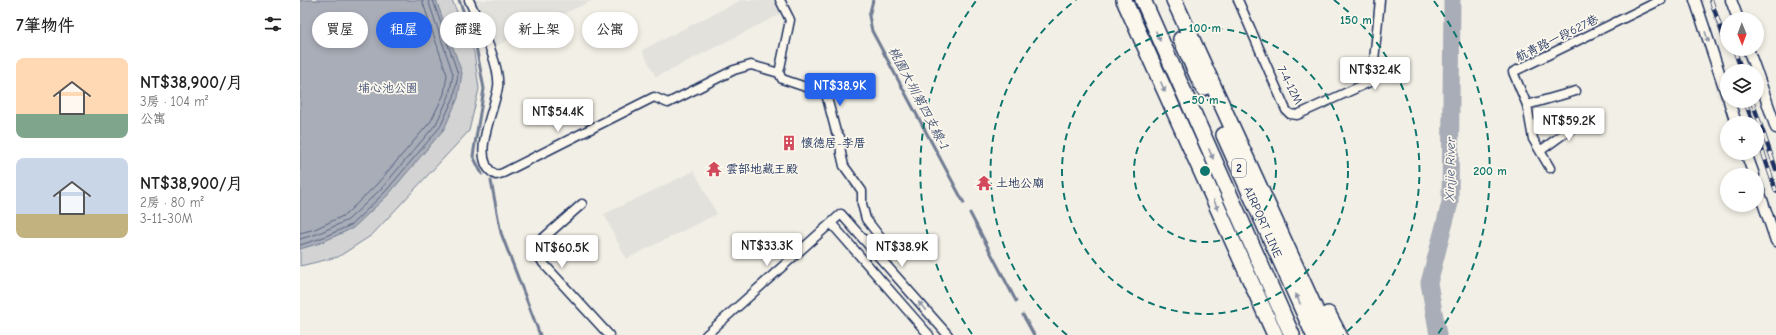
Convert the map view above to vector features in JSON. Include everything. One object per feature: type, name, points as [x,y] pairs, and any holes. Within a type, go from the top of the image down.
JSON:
[{"type":"highway","points":[[1124,0],[1275,335]]},
{"type":"highway","name":"AIRPORT LINE","points":[[1143,0],[1292,335]]},
{"type":"highway","name":"AIRPORT LINE","points":[[1164,0],[1314,335]]},
{"type":"highway","points":[[1174,0],[1327,335]]},
{"type":"highway","points":[[1200,55],[1238,123],[1339,335]]},
{"type":"highway","points":[[1264,310],[1268,335]]},
{"type":"street","points":[[469,0],[492,53],[498,76],[498,86],[484,138],[483,157],[487,169],[496,175],[503,173],[654,97],[668,103],[734,70],[751,65],[779,73]]},
{"type":"street","points":[[780,0],[790,20],[779,73],[782,79],[826,94],[836,132],[840,137],[844,166],[862,191],[862,204],[866,219],[886,245]]},
{"type":"street","name":"7-4-12M","points":[[1238,0],[1286,110],[1290,114],[1296,115],[1372,81],[1380,0]]},
{"type":"street","name":"航青路一段627巷","points":[[1550,168],[1533,138],[1527,104],[1513,72],[1661,0]]},
{"type":"street","points":[[1695,0],[1720,72]]},
{"type":"street","points":[[1731,0],[1735,12]]},
{"type":"street","points":[[1527,104],[1576,91]]},
{"type":"street","points":[[1764,94],[1776,128]]},
{"type":"street","points":[[1540,151],[1587,117]]},
{"type":"street","points":[[582,204],[540,241],[538,248],[539,256],[543,263],[609,335]]},
{"type":"street","points":[[1764,206],[1776,241]]},
{"type":"street","points":[[706,335],[841,214],[948,335]]},
{"type":"street","points":[[831,223],[929,335]]},
{"type":"shaded area","points":[[471,0],[593,0],[568,12],[504,12],[504,42],[496,46],[496,12],[476,12]]},
{"type":"shaded area","points":[[741,0],[774,0],[781,14],[656,77],[642,50]]},
{"type":"shaded area","points":[[694,171],[717,214],[626,259],[604,214]]},
{"type":"green space","name":"埔心池公園","points":[[300,0],[452,0],[457,12],[440,12],[440,48],[472,48],[474,52],[479,89],[469,131],[372,235],[338,257],[300,266]]},
{"type":"water","name":"埔心池公園","points":[[300,0],[436,0],[440,12],[440,48],[453,48],[462,73],[458,98],[444,129],[388,195],[353,228],[320,243],[300,249]]},
{"type":"waterway","points":[[459,0],[475,41],[484,89],[473,156],[482,174]]},
{"type":"waterway","name":"桃園大圳第四支線-1","points":[[873,0],[869,16],[872,31],[964,203]]},
{"type":"waterway","name":"Xinjie River","points":[[1438,335],[1429,283],[1450,203],[1452,0]]},
{"type":"waterway","points":[[491,181],[501,233],[540,335]]},
{"type":"waterway","name":"桃園大圳第四支線-1","points":[[970,213],[1016,301]]},
{"type":"waterway","name":"桃園大圳第四支線-1","points":[[1023,315],[1034,335]]},
{"type":"railway","points":[[1711,0],[1720,26]]},
{"type":"railway","points":[[1737,56],[1739,64]]},
{"type":"railway","points":[[1748,108],[1750,116]]},
{"type":"railway","points":[[1754,108],[1776,169]]},
{"type":"railway","points":[[1764,156],[1776,191]]},
{"type":"place","name":"懷德居-李厝","points":[[789,143]]},
{"type":"place","name":"雲部地藏王殿","points":[[714,169]]},
{"type":"place","name":"土地公廟","points":[[984,183]]}]
